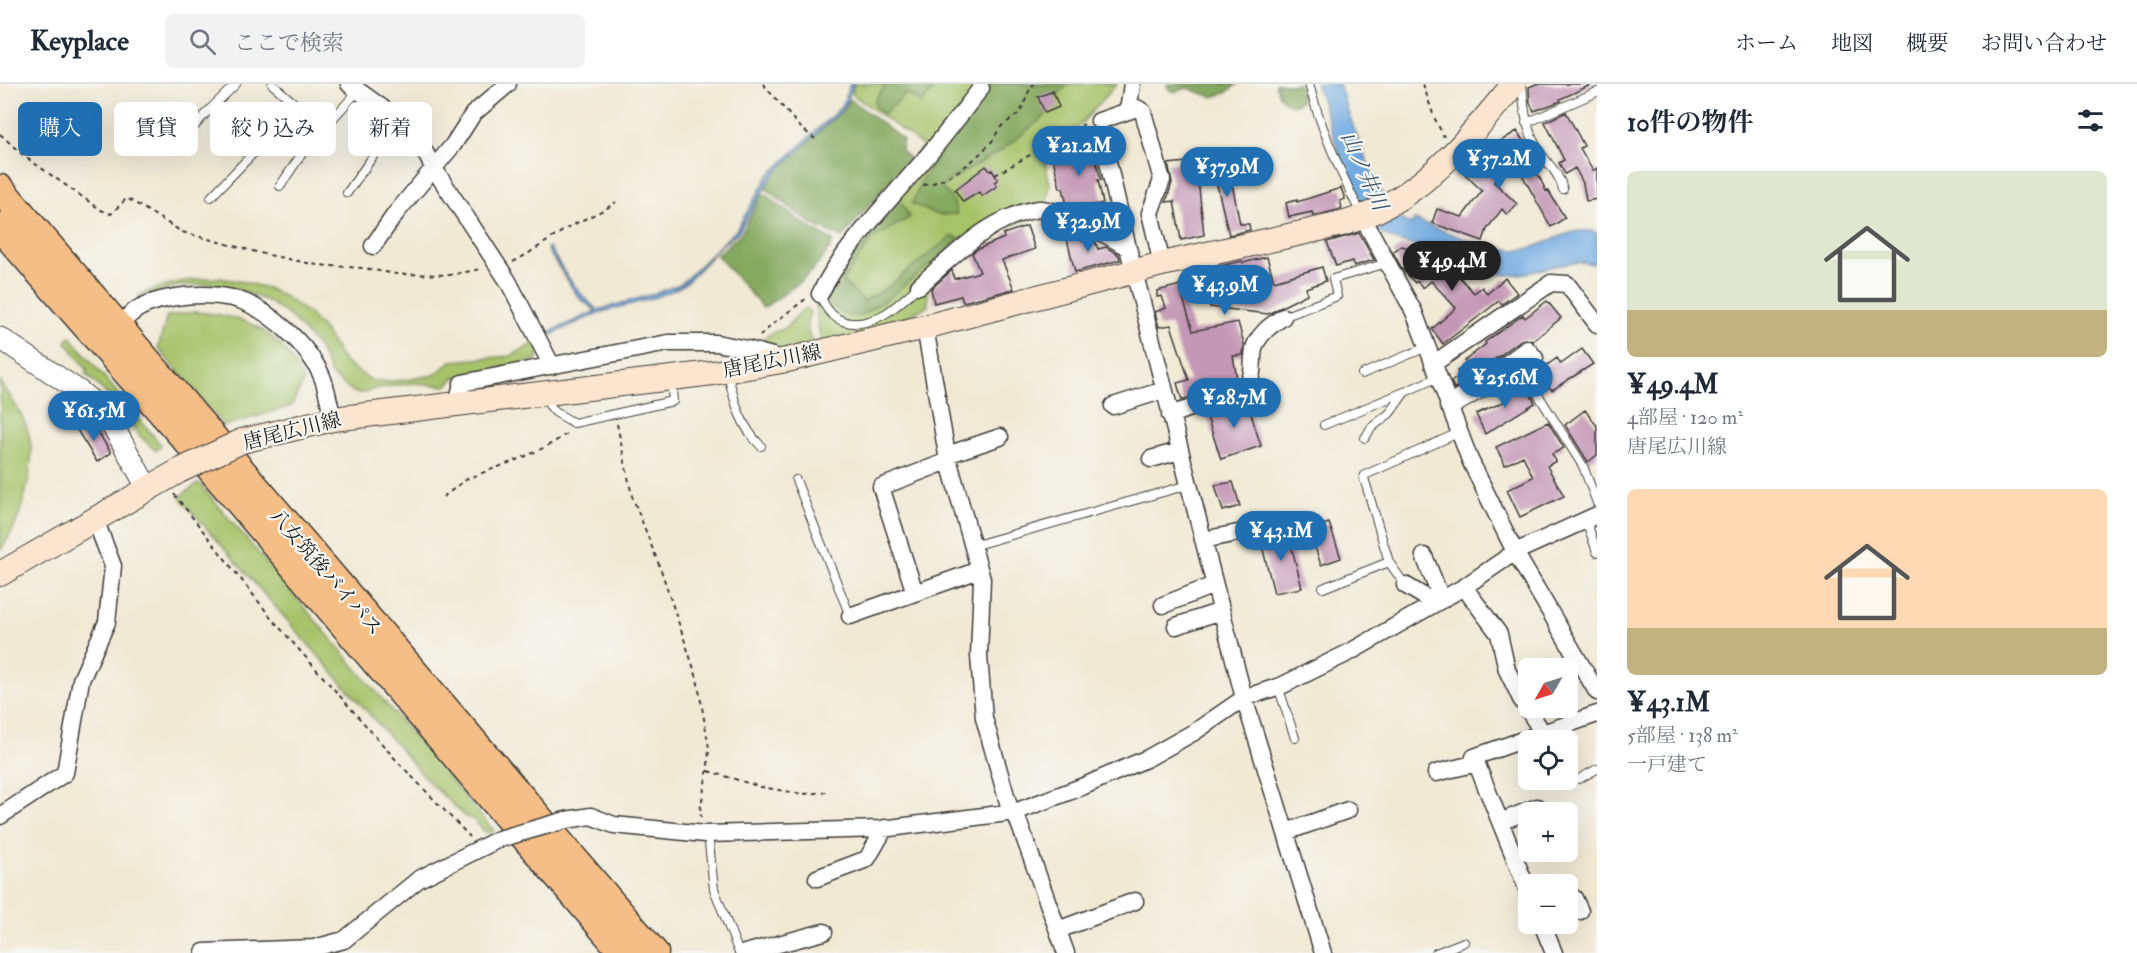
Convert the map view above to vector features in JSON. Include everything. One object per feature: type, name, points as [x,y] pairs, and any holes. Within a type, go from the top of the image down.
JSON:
[{"type":"highway","name":"八女筑後バイパス","points":[[0,189],[190,444],[624,953]]},
{"type":"highway","name":"八女筑後バイパス","points":[[0,227],[109,334],[654,953]]},
{"type":"main road","name":"唐尾広川線","points":[[0,574],[148,489],[176,482],[243,441],[333,419],[727,370],[787,360],[925,327],[1162,264],[1364,217],[1423,183],[1453,156],[1514,84]]},
{"type":"street","points":[[373,246],[433,167],[453,145],[474,114],[508,84]]},
{"type":"street","points":[[1128,111],[1132,84]]},
{"type":"street","points":[[354,88],[373,102]]},
{"type":"street","points":[[820,294],[827,278],[934,149],[981,88]]},
{"type":"street","points":[[1162,264],[1150,213],[1161,180],[1143,112],[1137,108],[1096,125],[1244,698],[1323,953]]},
{"type":"street","points":[[427,156],[508,281],[552,366]]},
{"type":"street","points":[[919,286],[977,237],[1000,221],[1041,209],[1111,236],[1128,248]]},
{"type":"street","points":[[1364,217],[1414,312],[1458,433],[1515,552],[1597,692]]},
{"type":"street","points":[[1435,370],[1551,283],[1567,284],[1597,324]]},
{"type":"street","points":[[109,334],[139,308],[167,298],[196,296],[232,298],[270,316],[300,342],[322,377],[333,419]]},
{"type":"street","points":[[1170,415],[1247,394],[1253,373],[1254,350],[1257,342],[1265,329],[1283,317]]},
{"type":"street","points":[[925,327],[947,458],[982,579],[979,656],[984,718],[1013,812],[1066,953]]},
{"type":"street","points":[[0,338],[100,408],[148,489]]},
{"type":"street","points":[[458,404],[462,383],[668,343],[716,343],[787,360]]},
{"type":"street","points":[[1449,409],[1492,374]]},
{"type":"street","points":[[1113,406],[1164,390]]},
{"type":"street","points":[[915,593],[881,487],[1000,437]]},
{"type":"street","points":[[1152,459],[1179,451]]},
{"type":"street","points":[[203,953],[314,948],[344,940],[418,879],[499,839],[566,820],[591,816],[614,825],[706,834],[885,828],[1013,812],[1084,786],[1148,758],[1196,731],[1244,698],[1278,686],[1350,652],[1464,587],[1515,552],[1592,518]]},
{"type":"street","points":[[0,816],[65,773],[81,680],[107,622],[113,566],[95,519]]},
{"type":"street","points":[[1203,540],[1253,530]]},
{"type":"street","points":[[1424,556],[1438,601]]},
{"type":"street","points":[[850,616],[979,570]]},
{"type":"street","points":[[1163,604],[1214,585]]},
{"type":"street","points":[[1405,585],[1438,601]]},
{"type":"street","points":[[1464,587],[1499,634],[1507,670],[1521,699],[1542,730]]},
{"type":"street","points":[[1176,626],[1221,611]]},
{"type":"street","points":[[1549,730],[1597,714]]},
{"type":"street","points":[[1518,741],[1474,757],[1521,874]]},
{"type":"street","points":[[1436,773],[1477,764]]},
{"type":"street","points":[[1286,832],[1348,810]]},
{"type":"street","points":[[1500,822],[1518,814]]},
{"type":"street","points":[[818,878],[867,859],[885,828]]},
{"type":"street","points":[[1058,930],[1135,900]]},
{"type":"street","points":[[745,953],[824,932]]},
{"type":"street","points":[[1546,934],[1554,953]]},
{"type":"lane","points":[[198,122],[236,84]]},
{"type":"lane","points":[[272,84],[293,102]]},
{"type":"lane","points":[[1309,84],[1316,112],[1340,172],[1364,217]]},
{"type":"lane","points":[[1522,84],[1526,123],[1538,150],[1561,179],[1563,189]]},
{"type":"lane","points":[[336,111],[354,88]]},
{"type":"lane","points":[[1526,123],[1597,92]]},
{"type":"lane","points":[[211,198],[251,156]]},
{"type":"lane","points":[[280,186],[300,156]]},
{"type":"lane","points":[[347,193],[373,156]]},
{"type":"lane","points":[[1283,317],[1337,296],[1333,279],[1388,263]]},
{"type":"lane","points":[[820,294],[824,307],[834,317],[855,324],[885,315],[919,286]]},
{"type":"lane","points":[[1362,374],[1427,347]]},
{"type":"lane","points":[[727,370],[741,420],[749,434],[761,446]]},
{"type":"lane","points":[[1324,425],[1405,392],[1435,370]]},
{"type":"lane","points":[[549,405],[555,412],[574,423],[615,415],[673,401],[671,377]]},
{"type":"lane","points":[[1449,409],[1508,381],[1525,380],[1532,385],[1583,466],[1597,503]]},
{"type":"lane","points":[[1365,438],[1371,428],[1390,413],[1405,392]]},
{"type":"lane","points":[[1405,585],[1389,562],[1365,475],[1458,433]]},
{"type":"lane","points":[[796,480],[850,616]]},
{"type":"lane","points":[[972,546],[1188,485]]},
{"type":"lane","points":[[1592,518],[1597,552]]},
{"type":"lane","points":[[1323,588],[1389,562]]},
{"type":"lane","points":[[1278,686],[1295,738]]},
{"type":"lane","points":[[1579,779],[1597,769]]},
{"type":"lane","points":[[706,834],[714,889],[739,953]]},
{"type":"lane","points":[[1436,953],[1464,942]]},
{"type":"path","points":[[763,84],[799,126],[815,139]]},
{"type":"path","points":[[903,185],[907,188],[934,184],[957,171],[994,139],[1000,127],[1020,112],[1034,84]]},
{"type":"path","points":[[1423,84],[1434,117],[1453,156]]},
{"type":"path","points":[[995,175],[1096,125]]},
{"type":"path","points":[[0,134],[24,156],[101,210],[111,214],[127,198],[182,232],[207,240],[317,265],[363,268],[396,274],[450,275],[511,263],[543,246],[566,229],[606,209],[616,201]]},
{"type":"path","points":[[747,349],[806,298],[820,294]]},
{"type":"path","points":[[615,415],[632,496],[665,580],[697,678],[709,748],[700,811],[706,834]]},
{"type":"path","points":[[443,497],[472,476],[493,470],[548,447],[569,432],[578,422]]},
{"type":"path","points":[[176,482],[273,620],[397,761],[481,848]]},
{"type":"path","points":[[707,771],[761,787],[803,794],[828,792]]},
{"type":"green space","points":[[854,84],[1117,84],[1080,125],[1043,153],[1050,184],[1045,213],[994,232],[928,286],[928,306],[873,333],[821,346],[814,291],[833,259],[923,146],[852,94]]},
{"type":"green space","points":[[886,84],[937,84],[922,103],[906,93],[883,114],[875,106],[875,100]]},
{"type":"green space","points":[[988,84],[1069,84],[1055,97],[1044,117],[1002,150],[947,182],[942,188],[953,200],[957,214],[938,215],[912,204],[922,179]]},
{"type":"green space","points":[[1167,84],[1237,84],[1226,93],[1212,97],[1187,88],[1176,92],[1169,90]]},
{"type":"green space","points":[[1275,84],[1299,84],[1302,95],[1300,102],[1291,105],[1280,97]]},
{"type":"green space","points":[[850,99],[903,140],[901,151],[909,158],[842,238],[809,222],[765,188],[775,173],[844,109]]},
{"type":"green space","points":[[763,193],[807,226],[833,241],[812,271],[763,308],[717,255],[742,232]]},
{"type":"green space","points":[[898,198],[910,217],[872,239],[842,281],[864,301],[882,291],[952,236],[959,238],[941,256],[888,298],[860,316],[844,314],[827,302],[824,293]]},
{"type":"green space","points":[[220,278],[267,288],[285,297],[308,313],[323,329],[345,363],[374,382],[435,375],[451,361],[511,356],[533,344],[540,348],[538,358],[454,378],[446,386],[414,383],[355,393],[332,376],[318,347],[290,316],[268,301],[236,289],[211,284],[178,286],[139,298],[138,296],[178,282]]},
{"type":"green space","points":[[804,309],[810,312],[807,327],[812,341],[809,345],[777,352],[762,344],[766,337],[786,327]]},
{"type":"green space","points":[[195,312],[232,317],[247,322],[273,338],[284,350],[304,381],[291,406],[224,426],[158,348],[167,316]]},
{"type":"green space","points":[[70,336],[161,445],[156,451],[139,435],[112,399],[86,374],[87,369],[66,342]]},
{"type":"green space","points":[[0,381],[24,421],[29,435],[31,462],[20,511],[0,550]]},
{"type":"green space","points":[[199,483],[494,831],[486,833],[430,783],[179,497]]},
{"type":"water","points":[[850,84],[853,84],[845,107],[776,172],[739,231],[723,244],[687,282],[658,296],[602,312],[545,338],[543,335],[596,311],[579,298],[547,249],[549,247],[577,289],[598,310],[680,284],[737,229],[768,176],[842,106]]},
{"type":"water","name":"山ノ井川","points":[[1316,84],[1339,84],[1363,151],[1393,215],[1412,225],[1414,220],[1479,243],[1505,249],[1527,249],[1577,231],[1597,233],[1597,265],[1577,262],[1520,274],[1500,274],[1398,241],[1377,231],[1343,164]]},
{"type":"building","points":[[1536,84],[1593,84],[1560,99],[1561,101],[1534,111],[1530,103],[1529,87]]},
{"type":"building","points":[[1053,91],[1059,107],[1045,113],[1038,97]]},
{"type":"building","points":[[1566,112],[1584,146],[1580,148],[1593,171],[1597,168],[1597,199],[1586,201],[1583,183],[1575,168],[1565,174],[1559,163],[1564,160],[1545,122]]},
{"type":"building","points":[[1517,131],[1530,152],[1528,153],[1546,191],[1548,190],[1565,218],[1551,227],[1515,162],[1494,182],[1517,204],[1507,215],[1502,209],[1487,229],[1483,241],[1432,223],[1437,209],[1462,217],[1482,191],[1465,174],[1478,162],[1475,159],[1487,146],[1489,148]]},
{"type":"building","points":[[1092,146],[1101,180],[1098,180],[1103,203],[1077,209],[1067,205],[1063,188],[1060,188],[1052,155]]},
{"type":"building","points":[[1218,153],[1225,175],[1230,174],[1240,224],[1249,224],[1250,230],[1229,235],[1210,156]]},
{"type":"building","points":[[1196,161],[1204,235],[1181,240],[1174,201],[1166,202],[1172,183],[1168,164]]},
{"type":"building","points":[[986,166],[990,171],[992,170],[998,180],[994,182],[997,186],[982,196],[979,192],[963,202],[955,190]]},
{"type":"building","points":[[1341,188],[1345,199],[1340,201],[1342,208],[1313,216],[1312,212],[1289,217],[1286,203],[1297,200],[1297,202]]},
{"type":"building","points":[[1027,226],[1035,249],[1002,260],[1014,289],[963,302],[961,296],[934,303],[931,289],[952,270],[954,279],[980,272],[972,253],[1004,238],[1003,234]]},
{"type":"building","points":[[1074,231],[1079,233],[1082,241],[1090,239],[1095,241],[1098,249],[1106,247],[1119,255],[1120,260],[1075,272],[1066,235]]},
{"type":"building","points":[[1359,233],[1374,260],[1354,266],[1352,261],[1336,266],[1327,242]]},
{"type":"building","points":[[1401,246],[1421,251],[1442,278],[1452,269],[1474,293],[1482,287],[1487,294],[1505,278],[1517,293],[1502,304],[1499,301],[1443,344],[1432,329],[1456,308],[1431,281],[1423,288],[1402,269],[1393,252]]},
{"type":"building","points":[[1267,257],[1274,281],[1322,267],[1326,281],[1306,288],[1307,294],[1268,314],[1210,307],[1206,293],[1182,295],[1193,331],[1238,322],[1244,344],[1243,355],[1233,356],[1237,379],[1182,400],[1177,383],[1189,380],[1171,325],[1159,327],[1155,312],[1166,308],[1162,296],[1157,297],[1157,291],[1188,283],[1186,273],[1216,271],[1216,267]]},
{"type":"building","points":[[1547,301],[1561,318],[1533,341],[1521,340],[1454,389],[1451,381],[1460,377],[1457,371],[1468,365],[1464,361],[1486,344],[1485,342],[1523,315],[1525,318]]},
{"type":"building","points":[[1582,349],[1593,364],[1552,390],[1549,387],[1543,391],[1533,379],[1541,374],[1539,371],[1557,358],[1561,364]]},
{"type":"building","points":[[1513,388],[1528,390],[1535,403],[1485,434],[1476,414],[1506,401],[1502,395]]},
{"type":"building","points":[[1246,398],[1261,446],[1221,459],[1206,414]]},
{"type":"building","points":[[1585,410],[1597,426],[1597,455],[1588,462],[1565,425]]},
{"type":"building","points":[[92,422],[111,453],[97,462],[77,430]]},
{"type":"building","points":[[1548,422],[1564,448],[1552,454],[1556,461],[1547,466],[1564,496],[1520,517],[1507,490],[1533,477],[1523,456],[1505,465],[1496,447]]},
{"type":"building","points":[[1233,482],[1240,506],[1223,511],[1215,485]]},
{"type":"building","points":[[1329,523],[1341,558],[1321,565],[1309,529]]},
{"type":"building","points":[[1287,529],[1302,588],[1274,593],[1260,538]]}]
